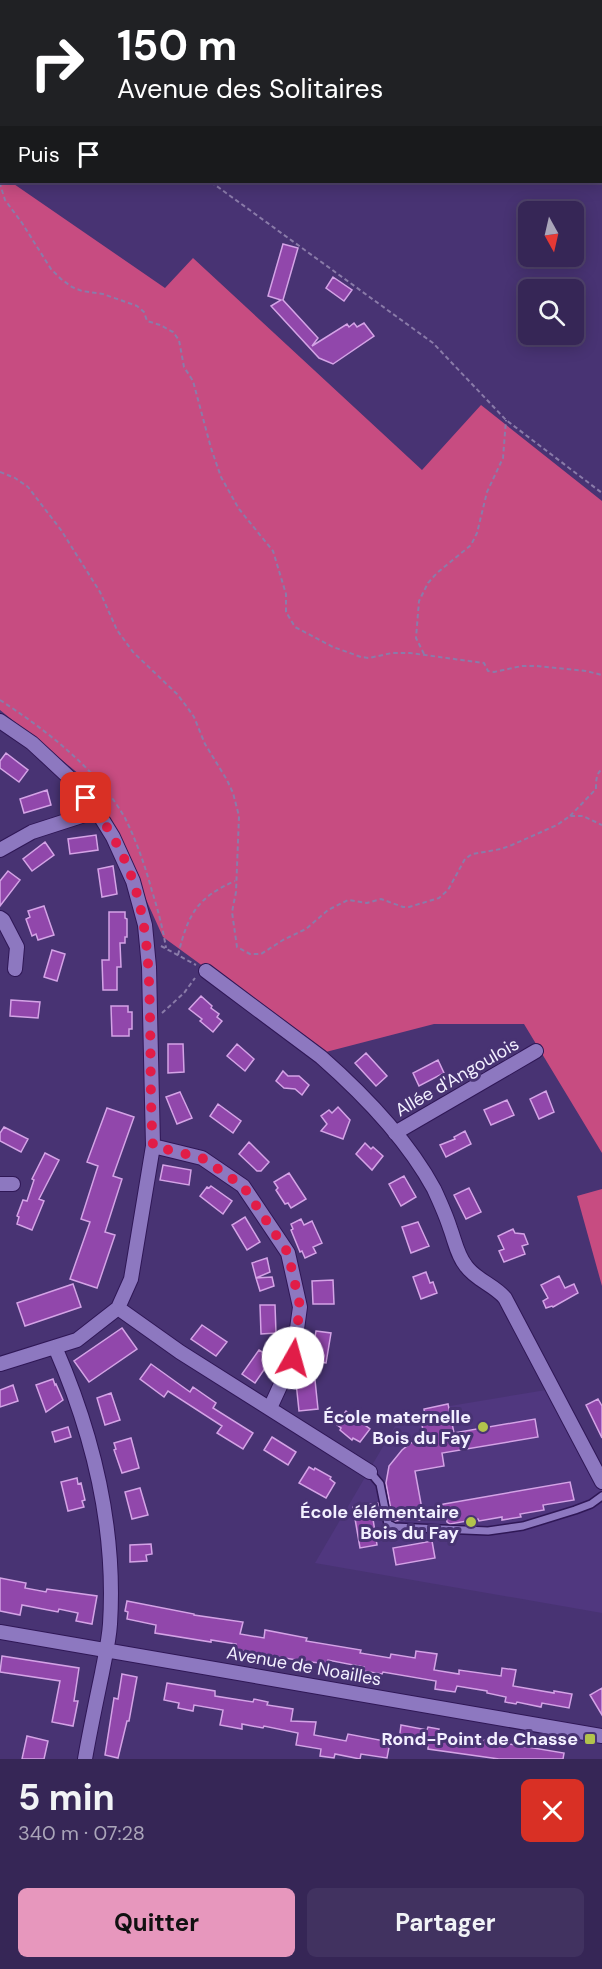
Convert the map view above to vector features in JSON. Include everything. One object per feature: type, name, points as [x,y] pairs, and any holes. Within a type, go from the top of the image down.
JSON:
[{"type":"street","points":[[0,722],[47,756],[75,783],[97,811],[128,867],[141,911],[149,967],[153,1146],[131,1279],[118,1308],[76,1340],[0,1364]]},
{"type":"street","points":[[0,850],[32,832],[97,811]]},
{"type":"street","points":[[0,918],[17,947],[15,969]]},
{"type":"street","points":[[201,972],[321,1056],[395,1133],[435,1191],[464,1264],[476,1276],[498,1290],[511,1308],[602,1482]]},
{"type":"street","name":"Allée d'Angoulois","points":[[395,1133],[536,1051]]},
{"type":"street","points":[[153,1146],[202,1158],[243,1186],[288,1253],[300,1306],[293,1358],[270,1408]]},
{"type":"street","points":[[118,1308],[180,1352],[370,1472]]},
{"type":"street","points":[[55,1347],[81,1411],[95,1465],[106,1523],[110,1575],[110,1625],[85,1759]]},
{"type":"street","name":"Avenue de Noailles","points":[[0,1632],[602,1736]]},
{"type":"lane","points":[[370,1472],[380,1484],[388,1524],[394,1527],[488,1532],[523,1526],[575,1510],[591,1504],[602,1496]]},
{"type":"path","points":[[0,183],[5,200],[51,269],[61,279],[82,291],[103,294],[137,306],[144,312],[147,321],[173,332],[179,340],[182,361],[193,381],[221,477],[239,509],[273,551],[286,594],[286,612],[295,627],[354,656],[369,658],[400,653],[424,654],[480,662],[486,665],[488,671],[494,672],[522,666],[536,666],[586,671],[602,675]]},
{"type":"path","points":[[212,183],[433,344],[506,420],[602,493]]},
{"type":"path","points":[[424,654],[416,638],[419,601],[428,583],[471,544],[477,533],[484,503],[502,458],[506,420]]},
{"type":"path","points":[[0,472],[28,487],[61,530],[94,583],[117,630],[133,652],[177,694],[194,717],[205,744],[234,793],[238,809],[236,892],[232,918],[237,947],[250,954],[261,954],[306,929],[324,913],[348,900],[366,903],[381,899],[409,907],[439,898],[448,890],[468,856],[478,852],[501,849],[557,825],[570,816],[596,789],[598,772],[602,769]]},
{"type":"path","points":[[570,816],[583,816],[602,825]]},
{"type":"path","points":[[178,955],[185,928],[192,913],[218,889],[235,881]]},
{"type":"path","points":[[150,1028],[201,972],[166,948]]},
{"type":"shaded area","points":[[0,183],[12,183],[165,288],[193,258],[422,470],[481,405],[602,501],[602,1153],[524,1024],[434,1024],[322,1053],[163,937],[95,787],[0,710]]},
{"type":"shaded area","points":[[602,1189],[602,1286],[577,1196]]},
{"type":"shaded area","name":"École élémentaire Bois du Fay","points":[[552,1389],[602,1482],[602,1613],[315,1563],[402,1414]]},
{"type":"building","points":[[283,244],[298,248],[283,300],[318,338],[312,346],[347,324],[349,327],[354,323],[357,327],[364,323],[374,336],[333,364],[319,358],[271,306],[281,300],[268,296]]},
{"type":"building","points":[[333,277],[352,290],[344,301],[326,288]]},
{"type":"building","points":[[6,753],[28,770],[19,782],[0,768],[0,761]]},
{"type":"building","points":[[47,790],[51,805],[24,813],[20,799]]},
{"type":"building","points":[[96,835],[98,850],[70,854],[68,839]]},
{"type":"building","points":[[45,842],[54,855],[32,871],[23,859]]},
{"type":"building","points":[[113,866],[117,894],[102,897],[98,869]]},
{"type":"building","points":[[8,871],[20,880],[0,906],[0,881]]},
{"type":"building","points":[[44,906],[54,935],[38,940],[36,934],[32,936],[26,919],[30,917],[28,911]]},
{"type":"building","points":[[109,912],[125,912],[127,919],[127,937],[125,937],[125,943],[120,943],[121,967],[117,967],[117,990],[103,990],[102,960],[109,960]]},
{"type":"building","points":[[52,950],[65,954],[57,981],[44,977]]},
{"type":"building","points":[[201,996],[219,1014],[217,1017],[222,1021],[213,1032],[189,1009]]},
{"type":"building","points":[[11,1000],[40,1002],[38,1018],[10,1016]]},
{"type":"building","points":[[111,1006],[128,1006],[128,1012],[132,1012],[132,1029],[129,1029],[129,1036],[112,1036]]},
{"type":"building","points":[[168,1044],[183,1044],[184,1072],[168,1073]]},
{"type":"building","points":[[237,1044],[254,1059],[245,1071],[227,1056]]},
{"type":"building","points":[[366,1053],[387,1076],[376,1086],[355,1063]]},
{"type":"building","points":[[438,1060],[444,1073],[419,1086],[413,1073]]},
{"type":"building","points":[[283,1071],[288,1076],[299,1076],[309,1085],[302,1095],[295,1089],[284,1088],[276,1081]]},
{"type":"building","points":[[546,1091],[554,1112],[539,1119],[530,1099]]},
{"type":"building","points":[[180,1092],[192,1118],[177,1124],[166,1097]]},
{"type":"building","points":[[507,1100],[514,1115],[491,1125],[484,1110]]},
{"type":"building","points":[[218,1104],[241,1121],[233,1133],[210,1116]]},
{"type":"building","points":[[338,1107],[350,1120],[343,1139],[321,1131],[327,1124],[321,1116],[329,1110],[332,1113]]},
{"type":"building","points":[[107,1108],[134,1117],[113,1176],[122,1179],[105,1232],[115,1235],[97,1288],[70,1279],[90,1222],[81,1219],[98,1166],[87,1162]]},
{"type":"building","points":[[4,1127],[28,1139],[21,1152],[0,1141],[0,1133]]},
{"type":"building","points":[[465,1131],[471,1144],[446,1157],[440,1145],[455,1139],[454,1137]]},
{"type":"building","points":[[249,1142],[269,1162],[261,1171],[257,1171],[239,1154]]},
{"type":"building","points":[[365,1143],[383,1156],[372,1170],[356,1154]]},
{"type":"building","points":[[45,1153],[59,1160],[39,1199],[44,1201],[32,1230],[17,1224],[19,1217],[17,1216],[23,1200],[27,1201],[34,1180],[32,1179]]},
{"type":"building","points":[[163,1165],[191,1170],[189,1185],[160,1180]]},
{"type":"building","points":[[289,1173],[306,1199],[291,1208],[288,1203],[285,1204],[274,1182]]},
{"type":"building","points":[[404,1176],[416,1197],[401,1206],[389,1184]]},
{"type":"building","points":[[211,1186],[232,1201],[223,1214],[200,1196],[207,1187]]},
{"type":"building","points":[[469,1188],[481,1212],[466,1219],[454,1195]]},
{"type":"building","points":[[245,1217],[260,1242],[247,1250],[232,1225]]},
{"type":"building","points":[[301,1219],[304,1225],[312,1221],[322,1243],[313,1247],[316,1253],[305,1258],[291,1230],[293,1229],[291,1224]]},
{"type":"building","points":[[418,1222],[429,1246],[411,1253],[402,1227]]},
{"type":"building","points":[[513,1229],[515,1233],[524,1234],[528,1244],[522,1246],[525,1254],[504,1262],[499,1251],[504,1249],[498,1236]]},
{"type":"building","points":[[267,1258],[270,1272],[256,1278],[252,1263]]},
{"type":"building","points":[[426,1272],[437,1293],[421,1299],[413,1277]]},
{"type":"building","points":[[559,1276],[565,1288],[574,1284],[578,1293],[553,1307],[546,1308],[543,1301],[548,1298],[541,1285]]},
{"type":"building","points":[[272,1277],[274,1286],[260,1291],[256,1278]]},
{"type":"building","points":[[333,1280],[334,1304],[313,1304],[312,1281]]},
{"type":"building","points":[[73,1284],[81,1307],[25,1326],[17,1303]]},
{"type":"building","points":[[260,1305],[275,1305],[276,1333],[261,1334]]},
{"type":"building","points":[[202,1325],[227,1342],[216,1356],[191,1339]]},
{"type":"building","points":[[122,1328],[137,1349],[89,1382],[74,1361]]},
{"type":"building","points":[[316,1331],[331,1333],[326,1363],[311,1361]]},
{"type":"building","points":[[259,1350],[272,1358],[255,1383],[242,1374]]},
{"type":"building","points":[[151,1364],[190,1392],[193,1387],[216,1403],[213,1408],[253,1433],[243,1449],[217,1433],[222,1426],[168,1391],[164,1397],[140,1379]]},
{"type":"building","points":[[53,1379],[63,1400],[46,1412],[36,1385]]},
{"type":"building","points":[[315,1380],[318,1409],[299,1411],[296,1382]]},
{"type":"building","points":[[13,1385],[18,1401],[0,1407],[0,1390]]},
{"type":"building","points":[[111,1393],[120,1420],[105,1425],[97,1398]]},
{"type":"building","points":[[598,1399],[602,1406],[602,1438],[586,1405]]},
{"type":"building","points":[[448,1404],[454,1433],[535,1419],[538,1437],[442,1453],[444,1466],[415,1471],[422,1509],[419,1510],[420,1520],[395,1521],[386,1483],[389,1466],[402,1450],[411,1443],[424,1438],[421,1418],[425,1417],[424,1409]]},
{"type":"building","points":[[346,1411],[370,1429],[360,1442],[353,1438],[352,1440],[336,1424]]},
{"type":"building","points":[[68,1427],[71,1437],[55,1442],[52,1432]]},
{"type":"building","points":[[272,1437],[296,1452],[288,1465],[264,1450]]},
{"type":"building","points":[[131,1438],[139,1468],[122,1473],[114,1450],[116,1449],[114,1443]]},
{"type":"building","points":[[309,1467],[331,1477],[330,1479],[335,1483],[326,1498],[299,1483]]},
{"type":"building","points":[[77,1478],[78,1484],[81,1483],[85,1500],[82,1501],[84,1507],[68,1511],[61,1482]]},
{"type":"building","points":[[570,1482],[574,1500],[543,1505],[544,1510],[520,1514],[521,1517],[502,1520],[502,1517],[479,1521],[478,1519],[450,1524],[446,1517],[439,1518],[437,1506],[444,1504]]},
{"type":"building","points":[[140,1488],[148,1515],[132,1519],[125,1492]]},
{"type":"building","points":[[378,1503],[381,1517],[373,1519],[377,1545],[360,1548],[353,1507]]},
{"type":"building","points":[[432,1541],[435,1558],[396,1565],[393,1548]]},
{"type":"building","points":[[151,1544],[152,1554],[146,1555],[147,1561],[130,1562],[130,1545]]},
{"type":"building","points":[[0,1578],[26,1583],[25,1588],[46,1592],[47,1589],[97,1596],[92,1624],[76,1621],[78,1613],[59,1609],[58,1612],[22,1605],[20,1615],[0,1611]]},
{"type":"building","points":[[127,1601],[194,1615],[243,1622],[240,1634],[264,1638],[265,1630],[390,1658],[391,1654],[415,1658],[416,1651],[437,1654],[434,1670],[459,1674],[459,1670],[501,1676],[502,1668],[516,1670],[513,1686],[572,1694],[569,1708],[542,1703],[541,1707],[517,1702],[516,1704],[505,1702],[506,1697],[487,1693],[487,1691],[457,1686],[455,1692],[435,1689],[436,1681],[363,1671],[364,1667],[328,1660],[327,1664],[235,1650],[236,1644],[155,1633],[156,1625],[127,1619],[128,1612],[125,1611]]},
{"type":"building","points":[[2,1656],[79,1668],[74,1701],[78,1701],[73,1726],[52,1722],[60,1681],[0,1672]]},
{"type":"building","points":[[122,1674],[137,1677],[129,1721],[127,1721],[118,1758],[105,1755],[114,1698],[118,1699]]},
{"type":"building","points":[[167,1683],[215,1691],[215,1696],[253,1702],[254,1699],[268,1702],[267,1705],[293,1709],[291,1721],[316,1722],[314,1735],[346,1741],[348,1734],[390,1742],[387,1758],[361,1754],[360,1759],[335,1754],[334,1758],[320,1756],[321,1749],[296,1745],[298,1733],[264,1726],[263,1728],[242,1724],[242,1729],[220,1725],[223,1710],[194,1705],[193,1711],[178,1708],[179,1703],[164,1700]]},
{"type":"building","points":[[602,1688],[602,1715],[590,1695]]},
{"type":"building","points":[[401,1725],[427,1730],[428,1727],[439,1729],[438,1732],[444,1733],[443,1736],[479,1743],[479,1739],[564,1753],[563,1759],[499,1759],[428,1749],[425,1745],[399,1741]]},
{"type":"building","points":[[27,1736],[48,1741],[44,1759],[22,1759]]},
{"type":"place","name":"École maternelle Bois du Fay","points":[[483,1427]]},
{"type":"place","name":"École élémentaire Bois du Fay","points":[[471,1522]]},
{"type":"place","name":"Rond-Point de Chasse","points":[[590,1739]]},
{"type":"route","points":[[86,798],[104,822],[121,853],[133,881],[145,925],[149,967],[153,1146],[202,1158],[243,1186],[288,1253],[300,1306],[293,1358]]}]
